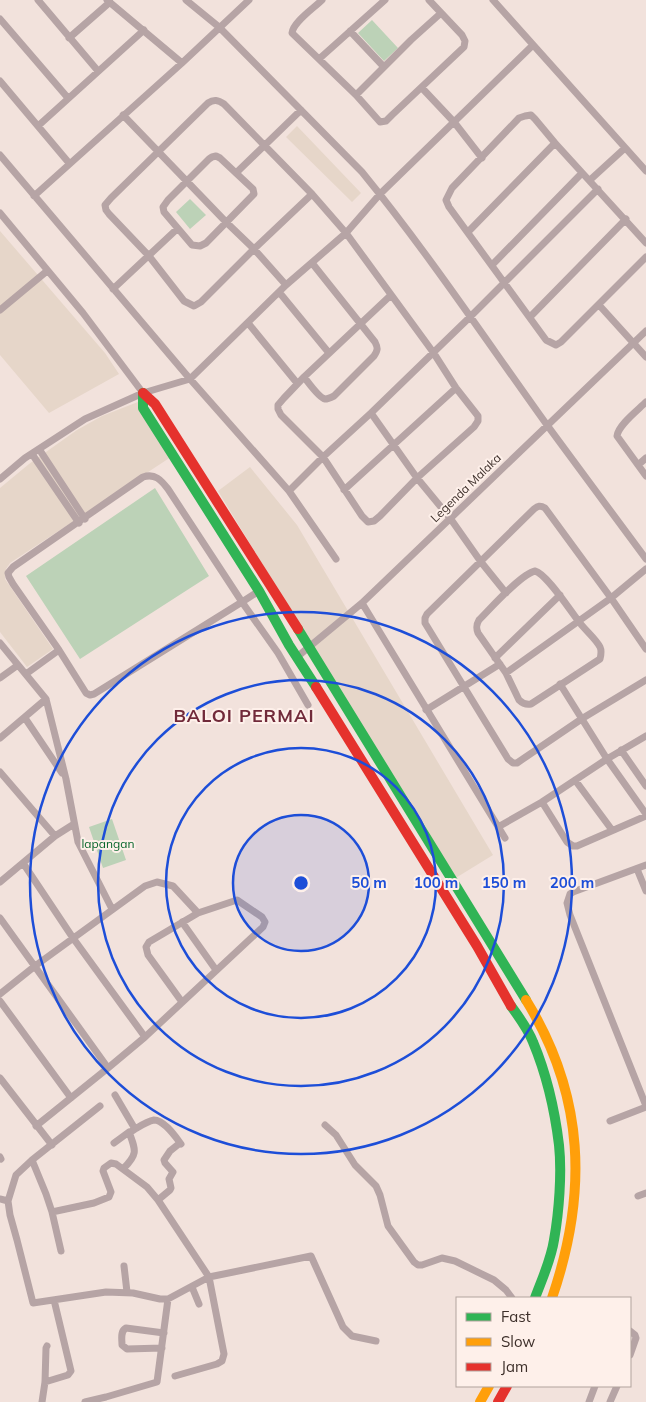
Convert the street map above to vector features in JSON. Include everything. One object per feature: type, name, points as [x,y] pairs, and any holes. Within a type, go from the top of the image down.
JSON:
[{"type":"street","points":[[50,0],[40,3],[98,72]]},
{"type":"street","points":[[186,0],[219,27],[362,172],[471,316],[646,559]]},
{"type":"street","points":[[34,196],[249,0]]},
{"type":"street","points":[[322,0],[296,23],[292,33],[356,95],[380,122],[386,121],[464,47],[465,41],[462,35],[429,0]]},
{"type":"street","points":[[319,59],[385,0]]},
{"type":"street","points":[[493,0],[646,171]]},
{"type":"street","points":[[69,38],[108,1],[182,63]]},
{"type":"street","points":[[356,95],[441,13]]},
{"type":"street","points":[[0,19],[68,98]]},
{"type":"street","points":[[38,126],[144,30]]},
{"type":"street","points":[[350,31],[384,67]]},
{"type":"street","points":[[0,479],[39,449],[85,419],[143,393],[190,379],[286,285],[346,233],[380,194],[533,45]]},
{"type":"street","points":[[0,81],[69,163]]},
{"type":"street","points":[[422,88],[454,122],[482,158]]},
{"type":"street","points":[[312,194],[201,302],[194,306],[184,301],[149,256],[109,214],[105,205],[208,103],[218,100],[312,194],[346,233],[433,352],[456,388],[478,416],[478,421],[474,427],[417,478],[380,516],[374,521],[368,522],[362,516],[323,457],[281,415],[278,406],[304,377],[391,295]]},
{"type":"street","points":[[236,173],[301,110]]},
{"type":"street","points":[[123,115],[254,249],[286,285]]},
{"type":"street","points":[[646,243],[531,115],[519,118],[452,188],[446,200],[449,207],[504,283],[546,340],[551,344],[556,345],[562,342],[646,257]]},
{"type":"street","points":[[468,232],[555,143]]},
{"type":"street","points":[[590,180],[625,148]]},
{"type":"street","points":[[0,155],[190,379],[289,491],[336,559]]},
{"type":"street","points":[[212,156],[220,158],[253,190],[254,194],[206,243],[200,246],[192,245],[177,229],[162,208],[187,181],[212,156]]},
{"type":"street","points":[[492,265],[582,173]]},
{"type":"street","points":[[289,491],[471,316],[598,189]]},
{"type":"street","points":[[0,213],[83,314],[143,393],[154,404],[309,646],[540,1023],[555,1057],[571,1116],[577,1161],[573,1219],[560,1278],[552,1297]]},
{"type":"street","points":[[530,317],[626,219]]},
{"type":"street","points":[[113,289],[177,229]]},
{"type":"street","points":[[304,377],[320,396],[325,399],[334,396],[378,351],[378,346],[361,323],[312,263]]},
{"type":"street","points":[[0,310],[47,271]]},
{"type":"street","points":[[279,292],[329,353]]},
{"type":"street","points":[[599,305],[646,357]]},
{"type":"street","points":[[248,323],[298,383]]},
{"type":"street","name":"Legenda Malaka","points":[[297,657],[362,603],[646,331]]},
{"type":"street","points":[[344,490],[456,388]]},
{"type":"street","points":[[143,393],[142,408],[259,591],[297,657],[477,946],[533,1041],[548,1087],[554,1115],[559,1144],[560,1183],[554,1241],[535,1297]]},
{"type":"street","points":[[646,402],[618,431],[618,436],[646,476]]},
{"type":"street","points":[[371,413],[417,478],[450,518],[506,593]]},
{"type":"street","points":[[39,449],[82,520]]},
{"type":"street","points":[[32,454],[82,520]]},
{"type":"street","points":[[638,465],[646,458]]},
{"type":"street","points":[[259,591],[242,602],[94,694],[90,695],[86,692],[13,584],[8,573],[13,567],[143,477],[148,475],[160,479],[168,489],[242,602],[278,654],[308,705]]},
{"type":"street","points":[[646,649],[611,598],[542,506],[534,508],[425,618],[425,623],[508,759],[513,763],[517,763],[583,718],[646,680]]},
{"type":"street","points":[[506,673],[611,598],[646,569]]},
{"type":"street","points":[[535,570],[540,573],[560,595],[600,648],[600,658],[531,704],[522,704],[506,673],[478,633],[476,624],[529,572],[535,570]]},
{"type":"street","points":[[495,658],[560,595]]},
{"type":"street","points":[[362,603],[505,838]]},
{"type":"street","points":[[0,644],[46,699],[66,779],[80,849],[112,909]]},
{"type":"street","points":[[26,674],[59,650]]},
{"type":"street","points":[[0,678],[18,664]]},
{"type":"street","points":[[426,710],[500,664]]},
{"type":"street","points":[[542,802],[567,842],[570,845],[577,846],[646,815],[607,759],[560,684]]},
{"type":"street","points":[[0,738],[46,699]]},
{"type":"street","points":[[25,718],[66,779]]},
{"type":"street","points":[[498,827],[542,802],[621,750],[646,736]]},
{"type":"street","points":[[621,750],[646,786]]},
{"type":"street","points":[[0,772],[55,836]]},
{"type":"street","points":[[575,780],[612,830]]},
{"type":"street","points":[[0,882],[55,836],[74,824]]},
{"type":"street","points":[[24,863],[73,938],[145,1037]]},
{"type":"street","points":[[610,1121],[646,1106],[570,915],[567,902],[572,892],[646,865]]},
{"type":"street","points":[[637,869],[646,891]]},
{"type":"street","points":[[0,994],[35,966],[145,886],[157,882],[173,886],[198,913]]},
{"type":"street","points":[[36,1126],[145,1037],[263,928],[265,922],[262,917],[237,900],[198,913],[149,942],[146,947],[148,955],[182,1002]]},
{"type":"street","points":[[0,918],[108,1068]]},
{"type":"street","points":[[182,922],[216,970]]},
{"type":"street","points":[[0,1002],[71,1098]]},
{"type":"street","points":[[0,1078],[52,1145]]},
{"type":"street","points":[[115,1095],[132,1130],[135,1149],[135,1154],[123,1169]]},
{"type":"street","points":[[100,1106],[16,1175],[8,1201],[33,1302],[95,1293],[127,1292],[168,1300],[208,1277],[311,1256],[343,1327],[352,1336],[376,1341]]},
{"type":"street","points":[[114,1143],[132,1130],[152,1120],[163,1124],[181,1143],[170,1151],[164,1160],[174,1172],[169,1179],[170,1190],[158,1200]]},
{"type":"street","points":[[325,1125],[336,1135],[355,1165],[376,1186],[388,1226],[414,1262],[422,1265],[442,1258],[455,1261],[494,1280],[511,1297]]},
{"type":"street","points":[[32,1160],[52,1212],[61,1251]]},
{"type":"street","points":[[52,1212],[94,1203],[111,1195],[103,1171],[111,1163],[123,1169],[147,1188],[158,1200],[208,1277],[224,1354],[223,1359],[217,1364],[175,1376]]},
{"type":"street","points":[[638,1196],[646,1192]]},
{"type":"street","points":[[0,1199],[8,1201]]},
{"type":"street","points":[[124,1266],[127,1292]]},
{"type":"street","points":[[192,1287],[199,1304]]},
{"type":"street","points":[[45,1382],[68,1376],[71,1371],[54,1300]]},
{"type":"street","points":[[84,1402],[108,1400],[157,1382],[168,1300]]},
{"type":"street","points":[[162,1348],[127,1349],[122,1345],[122,1334],[126,1328],[164,1333]]},
{"type":"street","points":[[631,1332],[636,1338],[631,1352]]},
{"type":"street","points":[[42,1402],[48,1346]]},
{"type":"street","points":[[480,1402],[488,1387]]},
{"type":"street","points":[[498,1402],[506,1387]]},
{"type":"street","points":[[589,1402],[594,1387]]},
{"type":"street","points":[[610,1402],[617,1387]]},
{"type":"shaded area","points":[[297,126],[361,193],[352,202],[286,137]]},
{"type":"shaded area","points":[[0,231],[105,353],[119,374],[49,413],[0,355]]},
{"type":"shaded area","points":[[143,400],[177,453],[10,563],[6,569],[5,579],[53,649],[27,667],[0,632],[0,488],[29,464],[77,430],[102,416]]},
{"type":"shaded area","points":[[250,467],[297,525],[493,855],[454,879],[218,491]]},
{"type":"green space","points":[[372,20],[398,48],[384,61],[358,33]]},
{"type":"green space","points":[[190,199],[206,215],[190,229],[176,212]]},
{"type":"green space","points":[[155,488],[209,576],[80,659],[26,576]]},
{"type":"green space","name":"lapangan","points":[[112,819],[126,860],[103,868],[89,827]]},
{"type":"traffic: fast","points":[[143,393],[143,408],[259,591],[289,645],[316,687]]},
{"type":"traffic: fast","points":[[298,629],[526,1000]]},
{"type":"traffic: fast","points":[[511,1006],[529,1032],[538,1054],[555,1119],[560,1156],[559,1205],[553,1247],[535,1297]]},
{"type":"traffic: slow","points":[[526,1000],[546,1036],[560,1072],[570,1109],[575,1146],[575,1183],[571,1221],[564,1259],[552,1297]]},
{"type":"traffic: slow","points":[[480,1402],[488,1387]]},
{"type":"traffic: jam","points":[[143,393],[155,404],[298,629]]},
{"type":"traffic: jam","points":[[316,687],[477,946],[511,1006]]},
{"type":"traffic: jam","points":[[498,1402],[506,1387]]},
{"type":"district","name":"BALOI PERMAI","points":[[244,716]]}]
